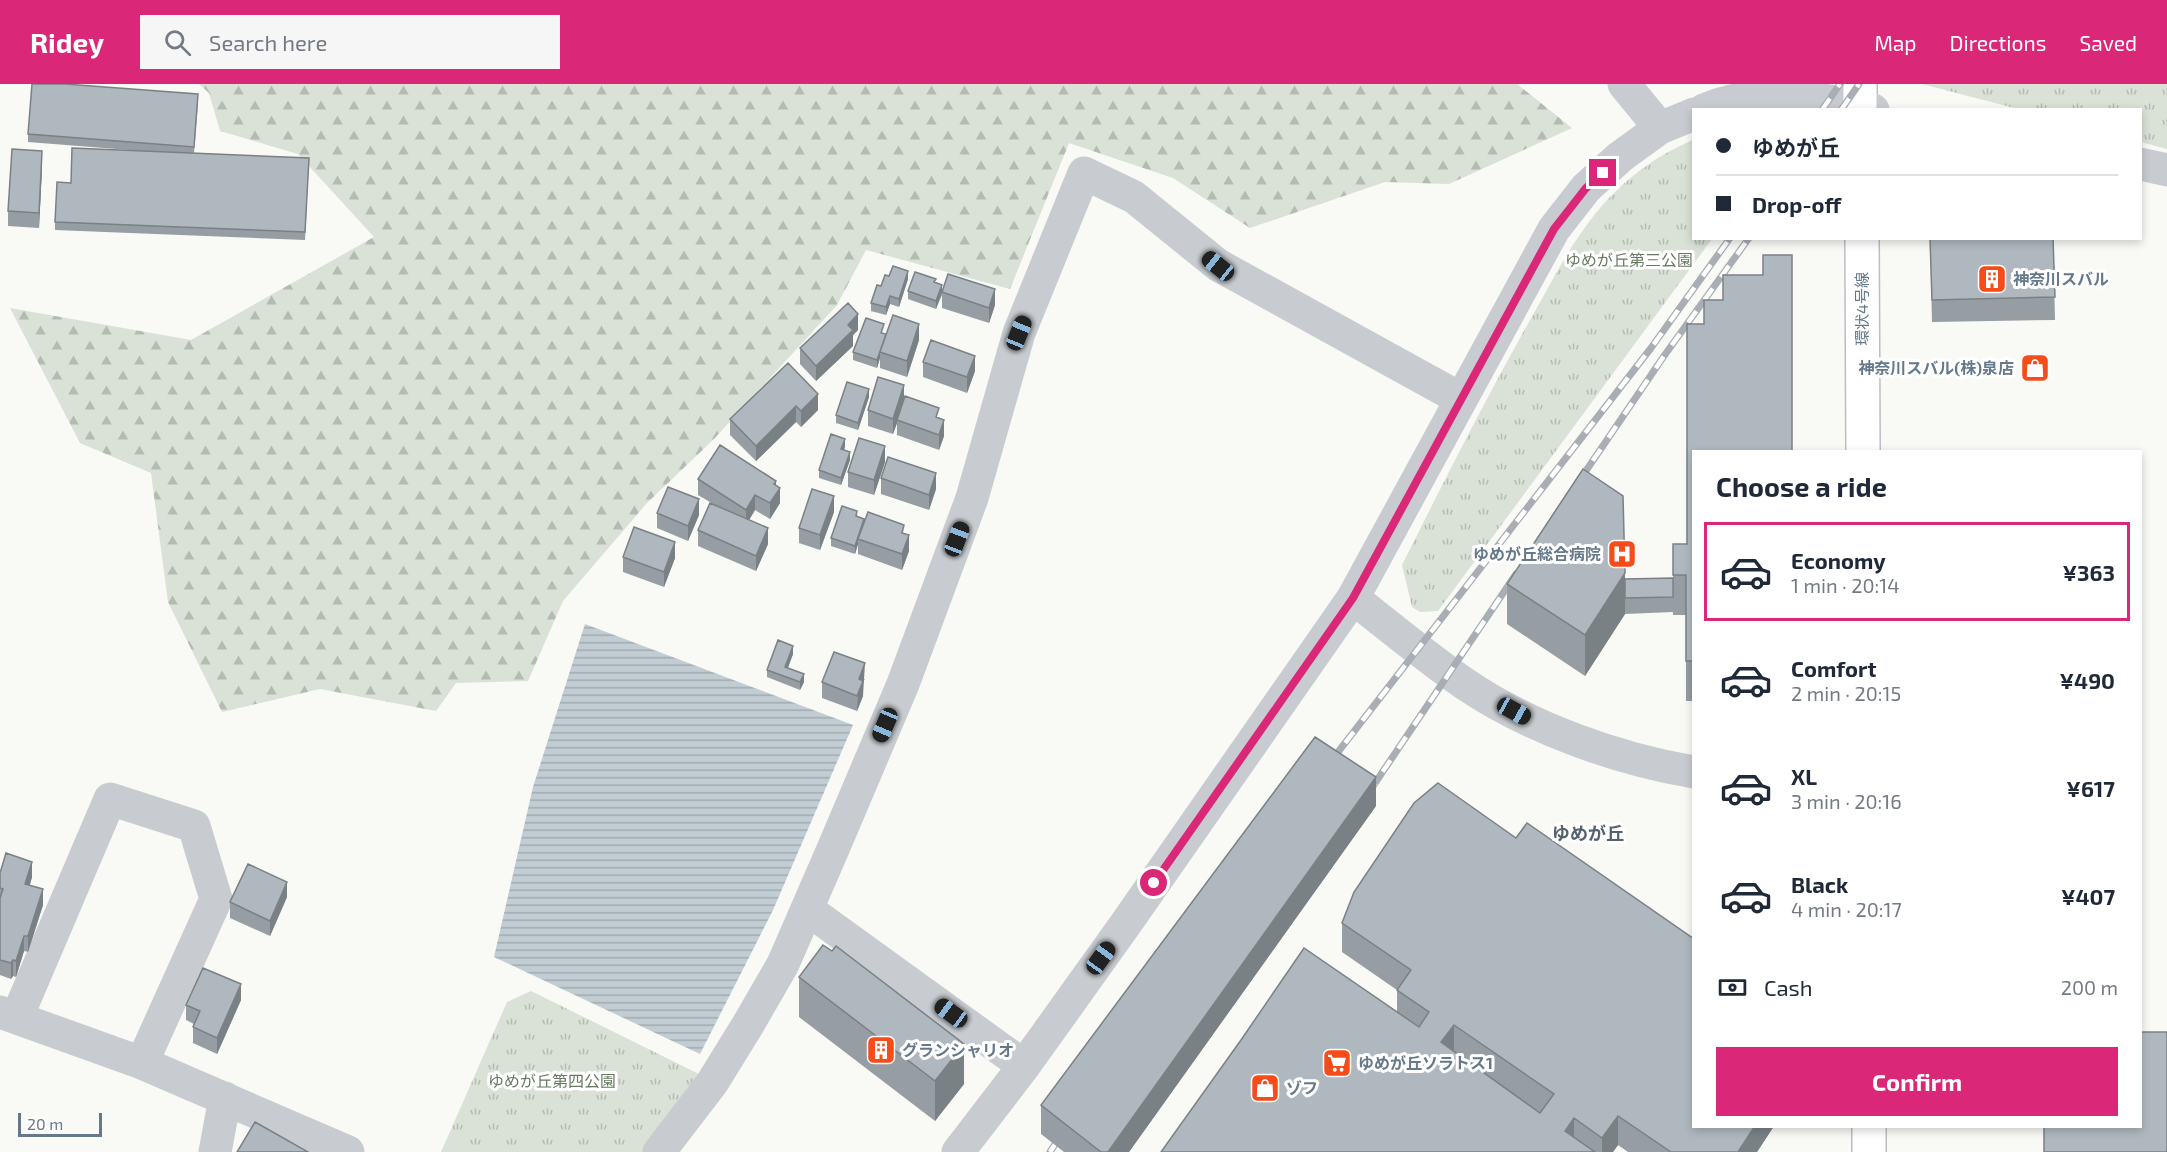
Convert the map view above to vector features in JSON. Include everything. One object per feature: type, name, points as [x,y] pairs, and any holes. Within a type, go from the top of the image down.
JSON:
[{"type":"main road","name":"環状4号線","points":[[1862,240],[1863,450]]},
{"type":"main road","points":[[1869,1128],[1869,1152]]},
{"type":"street","points":[[1624,84],[1660,128]]},
{"type":"street","points":[[1709,108],[1720,103],[1757,96],[1781,95],[1863,103]]},
{"type":"street","points":[[958,1152],[1024,1066],[1127,922],[1353,598],[1554,229],[1586,188],[1620,157],[1660,128],[1692,115]]},
{"type":"street","points":[[2142,164],[2167,170]]},
{"type":"street","points":[[659,1152],[712,1083],[749,1023],[783,964],[807,909],[903,684],[972,498],[1019,333],[1084,173],[1134,197],[1218,266],[1461,399]]},
{"type":"street","points":[[1353,598],[1466,685],[1529,720],[1595,747],[1652,765],[1692,772]]},
{"type":"street","points":[[142,1063],[216,899],[194,826],[110,799],[8,1014],[142,1063],[348,1152]]},
{"type":"street","points":[[807,909],[1024,1066]]},
{"type":"street","points":[[215,1152],[225,1098]]},
{"type":"green space","points":[[199,84],[1517,84],[1572,128],[1449,184],[1385,182],[1250,228],[1173,178],[1069,143],[1010,289],[866,250],[837,305],[713,440],[647,503],[563,601],[528,681],[456,683],[436,711],[320,689],[222,712],[168,602],[151,473],[80,443],[10,308],[191,340],[374,237],[298,154],[220,131],[209,93]]},
{"type":"green space","points":[[1922,84],[2167,84],[2167,149],[2142,142],[2142,108],[2014,108]]},
{"type":"green space","name":"ゆめが丘第三公園","points":[[1692,140],[1692,240],[1711,240],[1438,611],[1420,612],[1412,607],[1402,565],[1512,352],[1560,266],[1586,226],[1628,180],[1679,146]]},
{"type":"green space","name":"ゆめが丘第四公園","points":[[531,991],[701,1075],[644,1152],[441,1152],[507,1002]]},
{"type":"shaded area","points":[[585,624],[853,725],[773,910],[700,1054],[494,957],[533,787]]},
{"type":"building","points":[[32,84],[65,84],[198,94],[194,147],[28,134]]},
{"type":"building","points":[[72,148],[309,158],[305,232],[55,222],[57,182],[71,183]]},
{"type":"building","points":[[12,149],[42,151],[39,213],[8,211]]},
{"type":"building","name":"神奈川スバル","points":[[1930,240],[2053,240],[2055,297],[1932,300]]},
{"type":"building","points":[[1763,255],[1792,255],[1792,450],[1692,450],[1692,661],[1686,661],[1686,575],[1673,575],[1673,544],[1687,544],[1687,324],[1704,324],[1704,300],[1723,300],[1723,275],[1763,275]]},
{"type":"building","points":[[893,266],[908,271],[899,299],[890,296],[886,307],[871,303],[877,285],[881,286],[885,275],[889,276]]},
{"type":"building","points":[[915,272],[936,279],[934,282],[942,285],[936,301],[908,291]]},
{"type":"building","points":[[948,274],[995,289],[989,308],[942,292]]},
{"type":"building","points":[[848,303],[858,314],[848,325],[853,330],[816,366],[800,348]]},
{"type":"building","points":[[893,315],[919,324],[907,361],[880,352]]},
{"type":"building","points":[[866,318],[884,324],[881,333],[886,334],[877,360],[853,352]]},
{"type":"building","points":[[931,340],[975,356],[967,377],[923,362]]},
{"type":"building","points":[[788,363],[818,394],[801,411],[796,406],[756,446],[730,419]]},
{"type":"building","points":[[878,377],[904,385],[893,419],[868,410]]},
{"type":"building","points":[[847,382],[869,389],[858,423],[836,415]]},
{"type":"building","points":[[905,396],[939,408],[936,417],[944,420],[939,435],[897,420]]},
{"type":"building","points":[[831,434],[845,439],[841,449],[850,452],[841,478],[819,470]]},
{"type":"building","points":[[859,438],[885,446],[874,480],[848,472]]},
{"type":"building","points":[[720,445],[776,481],[774,484],[780,488],[770,503],[755,495],[746,510],[698,479]]},
{"type":"building","points":[[888,457],[936,473],[929,495],[881,478]]},
{"type":"building","points":[[1583,469],[1623,496],[1625,573],[1585,635],[1507,584]]},
{"type":"building","points":[[668,487],[699,499],[688,526],[657,513]]},
{"type":"building","points":[[812,489],[834,496],[820,535],[799,528]]},
{"type":"building","points":[[710,503],[768,528],[756,556],[698,530]]},
{"type":"building","points":[[842,506],[857,511],[856,516],[864,519],[855,546],[831,538]]},
{"type":"building","points":[[868,512],[904,525],[902,533],[909,535],[902,554],[858,539]]},
{"type":"building","points":[[634,527],[675,542],[664,572],[623,557]]},
{"type":"building","points":[[1673,578],[1673,597],[1625,598],[1625,579]]},
{"type":"building","points":[[778,640],[793,646],[785,667],[804,674],[800,682],[767,670]]},
{"type":"building","points":[[834,652],[865,663],[859,679],[863,681],[857,696],[822,682]]},
{"type":"building","points":[[1315,737],[1376,777],[1108,1152],[1101,1152],[1041,1105]]},
{"type":"building","points":[[1438,783],[1516,838],[1527,823],[1692,938],[1692,1128],[1754,1128],[1738,1152],[1671,1152],[1618,1116],[1602,1138],[1574,1118],[1565,1131],[1595,1152],[1161,1152],[1304,948],[1419,1027],[1429,1012],[1397,990],[1411,970],[1342,923],[1354,892],[1414,803]],"holes":[[[1454,1025],[1554,1094],[1540,1113],[1441,1042]]]},
{"type":"building","points":[[6,853],[32,862],[25,884],[43,889],[28,936],[24,936],[16,961],[13,960],[11,963],[0,960],[0,898],[3,889],[0,888],[0,873]]},
{"type":"building","points":[[248,864],[287,882],[270,921],[230,902]]},
{"type":"building","points":[[823,945],[832,951],[836,946],[964,1044],[935,1081],[799,977]]},
{"type":"building","points":[[203,968],[241,984],[217,1038],[193,1027],[200,1011],[186,1005]]},
{"type":"building","points":[[2142,1032],[2167,1032],[2167,1152],[2044,1152],[2044,1128],[2142,1128]]},
{"type":"building","points":[[255,1122],[308,1152],[237,1152]]},
{"type":"railway","points":[[1823,108],[1840,84]]},
{"type":"railway","points":[[1842,108],[1859,84]]},
{"type":"railway","points":[[1328,765],[1651,348],[1729,240]]},
{"type":"railway","points":[[1577,484],[1664,356],[1748,240]]},
{"type":"railway","points":[[1367,795],[1516,574]]},
{"type":"railway","points":[[1050,1152],[1063,1132]]},
{"type":"place","name":"神奈川スバル","points":[[1992,279]]},
{"type":"place","name":"神奈川スバル(株)泉店","points":[[2035,368]]},
{"type":"place","name":"ゆめが丘総合病院","points":[[1622,554]]},
{"type":"place","name":"グランシャリオ","points":[[881,1050]]},
{"type":"place","name":"ゆめが丘ソラトス1","points":[[1337,1063]]},
{"type":"place","name":"ゾフ","points":[[1265,1088]]},
{"type":"district","name":"ゆめが丘","points":[[1588,834]]},
{"type":"route","points":[[1154,883],[1353,598],[1554,229],[1586,188],[1603,173]]}]
